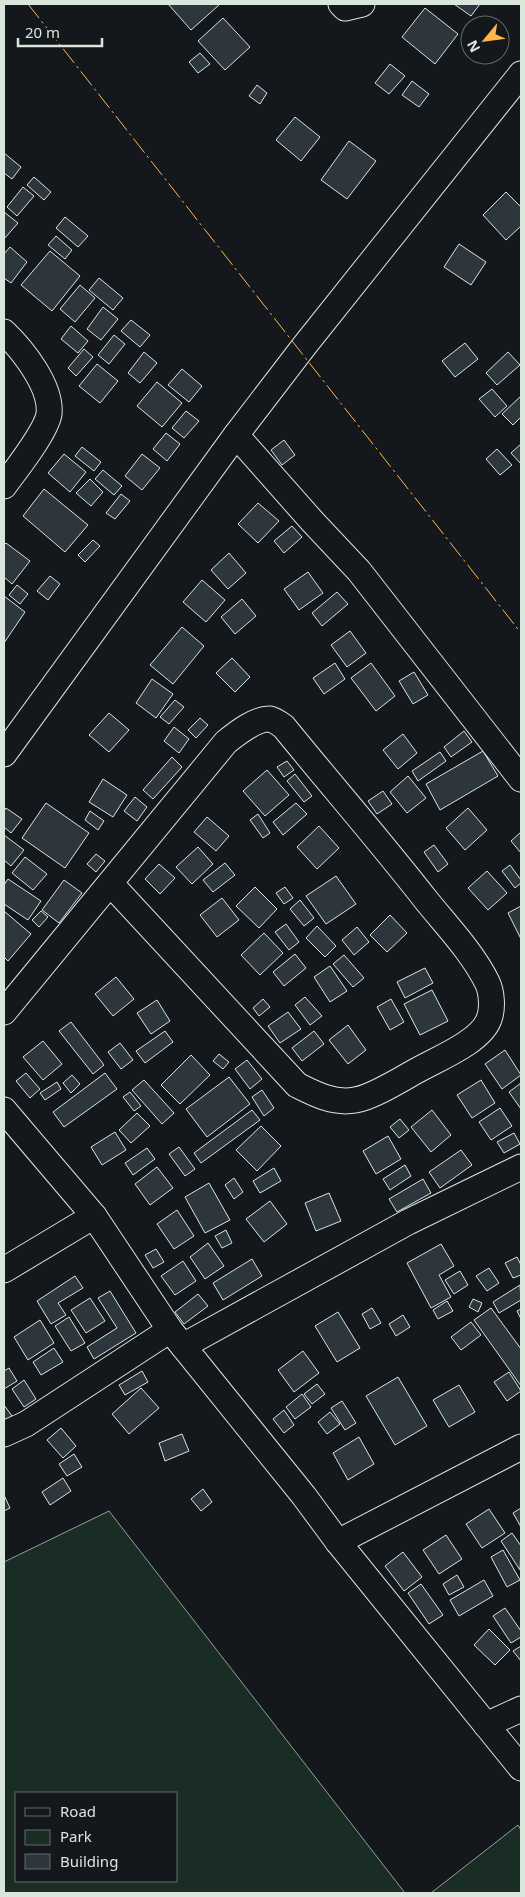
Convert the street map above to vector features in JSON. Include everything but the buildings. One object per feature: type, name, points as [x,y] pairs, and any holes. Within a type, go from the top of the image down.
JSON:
[{"type":"street","points":[[341,4],[345,8],[362,4]]},
{"type":"street","points":[[4,754],[236,434],[521,74]]},
{"type":"street","points":[[4,332],[29,361],[40,380],[48,401],[49,415],[30,450],[4,486]]},
{"type":"street","points":[[236,434],[312,521],[360,571],[521,779]]},
{"type":"street","points":[[4,1012],[110,882],[226,742],[245,728],[271,719],[284,727],[469,954],[488,985],[492,1009],[489,1019],[479,1035],[409,1075],[371,1094],[355,1100],[336,1100],[320,1096],[298,1085],[110,882]]},
{"type":"street","points":[[4,1110],[94,1216],[177,1338],[304,1496],[338,1542],[521,1768]]},
{"type":"street","points":[[4,1434],[26,1424],[177,1338],[521,1166]]},
{"type":"street","points":[[4,1270],[94,1216]]},
{"type":"street","points":[[338,1542],[521,1447]]},
{"type":"street","points":[[486,1725],[521,1709]]},
{"type":"green space","points":[[109,1511],[405,1893],[4,1893],[4,1562]]},
{"type":"green space","points":[[518,1825],[521,1830],[521,1893],[431,1893]]},
{"type":"power","points":[[28,4],[521,633]]}]
